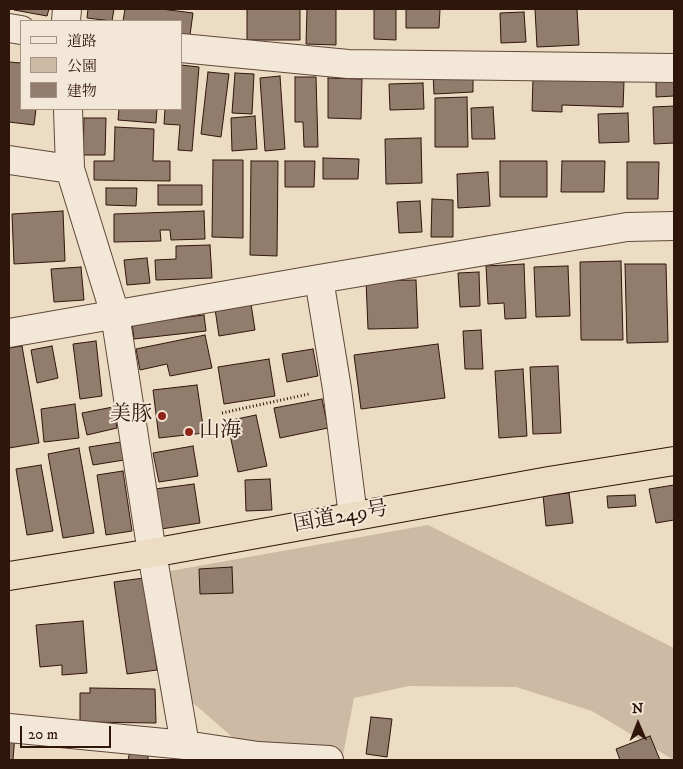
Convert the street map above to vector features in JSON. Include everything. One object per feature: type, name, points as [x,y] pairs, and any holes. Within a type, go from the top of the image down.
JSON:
[{"type":"highway","name":"国道249号","points":[[9,576],[152,553],[549,481],[674,461]]},
{"type":"street","points":[[182,48],[348,64],[674,68]]},
{"type":"street","points":[[68,110],[70,169],[115,314],[152,553],[185,745]]},
{"type":"street","points":[[9,160],[70,169]]},
{"type":"street","points":[[9,333],[627,227],[674,226]]},
{"type":"street","points":[[319,279],[337,389],[354,516]]},
{"type":"street","points":[[9,728],[185,745],[258,756],[329,760]]},
{"type":"path","points":[[222,412],[337,389]]},
{"type":"green space","points":[[428,525],[674,648],[674,760],[592,711],[516,687],[409,686],[354,698],[342,760],[238,742],[184,695],[170,571]]},
{"type":"building","points":[[15,9],[49,9],[47,16]]},
{"type":"building","points":[[88,9],[114,9],[112,20],[87,18]]},
{"type":"building","points":[[125,9],[161,9],[193,13],[190,35],[182,34],[182,20],[123,20]]},
{"type":"building","points":[[247,9],[300,9],[300,40],[247,40]]},
{"type":"building","points":[[307,9],[336,9],[336,45],[306,44]]},
{"type":"building","points":[[374,9],[396,9],[396,40],[374,39]]},
{"type":"building","points":[[406,9],[440,9],[439,28],[406,28]]},
{"type":"building","points":[[535,9],[577,9],[579,45],[537,47]]},
{"type":"building","points":[[524,12],[526,42],[501,43],[500,13]]},
{"type":"building","points":[[9,62],[20,63],[20,110],[36,110],[34,125],[9,122]]},
{"type":"building","points":[[182,65],[199,67],[192,151],[178,150],[180,125],[164,124],[165,110],[182,110]]},
{"type":"building","points":[[208,72],[229,74],[221,137],[201,134]]},
{"type":"building","points":[[473,72],[473,92],[434,94],[433,73]]},
{"type":"building","points":[[235,73],[254,74],[252,114],[232,113]]},
{"type":"building","points":[[280,76],[285,149],[265,151],[260,78]]},
{"type":"building","points":[[656,76],[674,77],[674,96],[656,97]]},
{"type":"building","points":[[295,77],[316,77],[318,147],[304,147],[303,122],[295,122]]},
{"type":"building","points":[[328,78],[362,79],[361,119],[328,118]]},
{"type":"building","points":[[533,79],[624,82],[623,107],[562,105],[562,112],[532,111]]},
{"type":"building","points":[[423,83],[424,109],[390,110],[389,84]]},
{"type":"building","points":[[467,97],[468,147],[435,147],[435,98]]},
{"type":"building","points":[[674,106],[674,143],[654,144],[653,107]]},
{"type":"building","points":[[493,107],[495,139],[472,139],[471,108]]},
{"type":"building","points":[[119,110],[157,110],[156,123],[118,120]]},
{"type":"building","points":[[628,113],[629,142],[599,143],[598,114]]},
{"type":"building","points":[[255,116],[257,149],[232,151],[231,118]]},
{"type":"building","points":[[84,118],[106,118],[105,155],[83,155]]},
{"type":"building","points":[[115,127],[154,129],[153,161],[170,161],[170,181],[94,180],[94,161],[114,161]]},
{"type":"building","points":[[421,138],[422,183],[386,184],[385,139]]},
{"type":"building","points":[[323,158],[359,159],[358,179],[323,179]]},
{"type":"building","points":[[213,160],[243,160],[243,238],[212,237]]},
{"type":"building","points":[[251,161],[278,161],[277,256],[250,255]]},
{"type":"building","points":[[285,161],[315,161],[314,187],[285,187]]},
{"type":"building","points":[[500,161],[547,161],[547,197],[500,197]]},
{"type":"building","points":[[562,161],[605,161],[604,192],[561,192]]},
{"type":"building","points":[[627,162],[659,162],[658,199],[627,199]]},
{"type":"building","points":[[488,172],[490,206],[458,208],[457,174]]},
{"type":"building","points":[[158,185],[202,185],[202,205],[158,205]]},
{"type":"building","points":[[106,188],[137,188],[136,206],[106,205]]},
{"type":"building","points":[[432,199],[453,200],[453,237],[431,237]]},
{"type":"building","points":[[420,201],[422,232],[399,233],[397,202]]},
{"type":"building","points":[[63,211],[65,261],[14,264],[12,214]]},
{"type":"building","points":[[204,211],[205,239],[171,240],[170,230],[160,230],[161,241],[114,242],[114,214]]},
{"type":"building","points":[[210,245],[212,278],[156,280],[155,260],[176,259],[176,246]]},
{"type":"building","points":[[147,258],[150,283],[127,285],[124,260]]},
{"type":"building","points":[[621,261],[623,340],[581,340],[580,262]]},
{"type":"building","points":[[524,264],[526,318],[505,319],[504,303],[488,304],[486,266]]},
{"type":"building","points":[[625,264],[666,264],[668,342],[627,343]]},
{"type":"building","points":[[568,266],[570,316],[536,317],[534,267]]},
{"type":"building","points":[[81,267],[84,300],[54,302],[51,269]]},
{"type":"building","points":[[479,272],[480,306],[460,307],[458,273]]},
{"type":"building","points":[[416,280],[418,328],[368,329],[366,281]]},
{"type":"building","points":[[251,304],[255,330],[219,336],[215,309]]},
{"type":"building","points":[[204,315],[206,331],[134,339],[132,324]]},
{"type":"building","points":[[481,330],[483,369],[465,369],[463,331]]},
{"type":"building","points":[[205,335],[212,368],[170,376],[167,364],[140,370],[136,349]]},
{"type":"building","points":[[96,341],[102,396],[80,399],[73,344]]},
{"type":"building","points":[[438,344],[445,398],[361,409],[354,355]]},
{"type":"building","points":[[22,346],[39,443],[9,448],[9,348]]},
{"type":"building","points":[[52,346],[58,378],[37,383],[31,350]]},
{"type":"building","points":[[313,349],[318,376],[287,382],[282,354]]},
{"type":"building","points":[[269,359],[275,396],[224,404],[218,367]]},
{"type":"building","points":[[558,366],[561,433],[533,434],[530,367]]},
{"type":"building","points":[[523,369],[527,436],[499,438],[495,371]]},
{"type":"building","points":[[197,385],[204,433],[159,438],[153,390]]},
{"type":"building","points":[[322,399],[328,428],[280,438],[274,408]]},
{"type":"building","points":[[75,404],[79,438],[44,442],[41,409]]},
{"type":"building","points":[[113,407],[117,428],[87,435],[82,413]]},
{"type":"building","points":[[256,415],[267,466],[238,472],[227,421]]},
{"type":"building","points":[[121,442],[124,460],[93,465],[89,447]]},
{"type":"building","points":[[193,446],[198,476],[159,482],[153,453]]},
{"type":"building","points":[[79,448],[94,533],[63,538],[48,454]]},
{"type":"building","points":[[41,465],[53,531],[27,535],[16,469]]},
{"type":"building","points":[[123,471],[132,531],[106,535],[97,475]]},
{"type":"building","points":[[270,479],[272,510],[246,511],[245,480]]},
{"type":"building","points":[[194,484],[200,523],[161,529],[155,489]]},
{"type":"building","points":[[674,485],[674,520],[656,523],[649,489]]},
{"type":"building","points":[[569,493],[573,523],[546,526],[543,495]]},
{"type":"building","points":[[635,495],[636,506],[608,508],[607,496]]},
{"type":"building","points":[[232,567],[233,593],[200,594],[199,569]]},
{"type":"building","points":[[144,578],[157,670],[127,674],[114,582]]},
{"type":"building","points":[[83,621],[87,673],[62,675],[62,665],[40,667],[36,625]]},
{"type":"building","points":[[90,688],[155,689],[156,723],[80,722],[80,693],[90,693]]},
{"type":"building","points":[[371,717],[392,719],[387,757],[366,754]]},
{"type":"building","points":[[9,734],[15,734],[13,760],[9,760]]},
{"type":"building","points":[[650,736],[660,760],[620,760],[616,749]]},
{"type":"building","points":[[130,751],[148,754],[148,760],[128,760]]},
{"type":"place","name":"美豚","points":[[162,416]]},
{"type":"place","name":"山海","points":[[189,432]]}]
